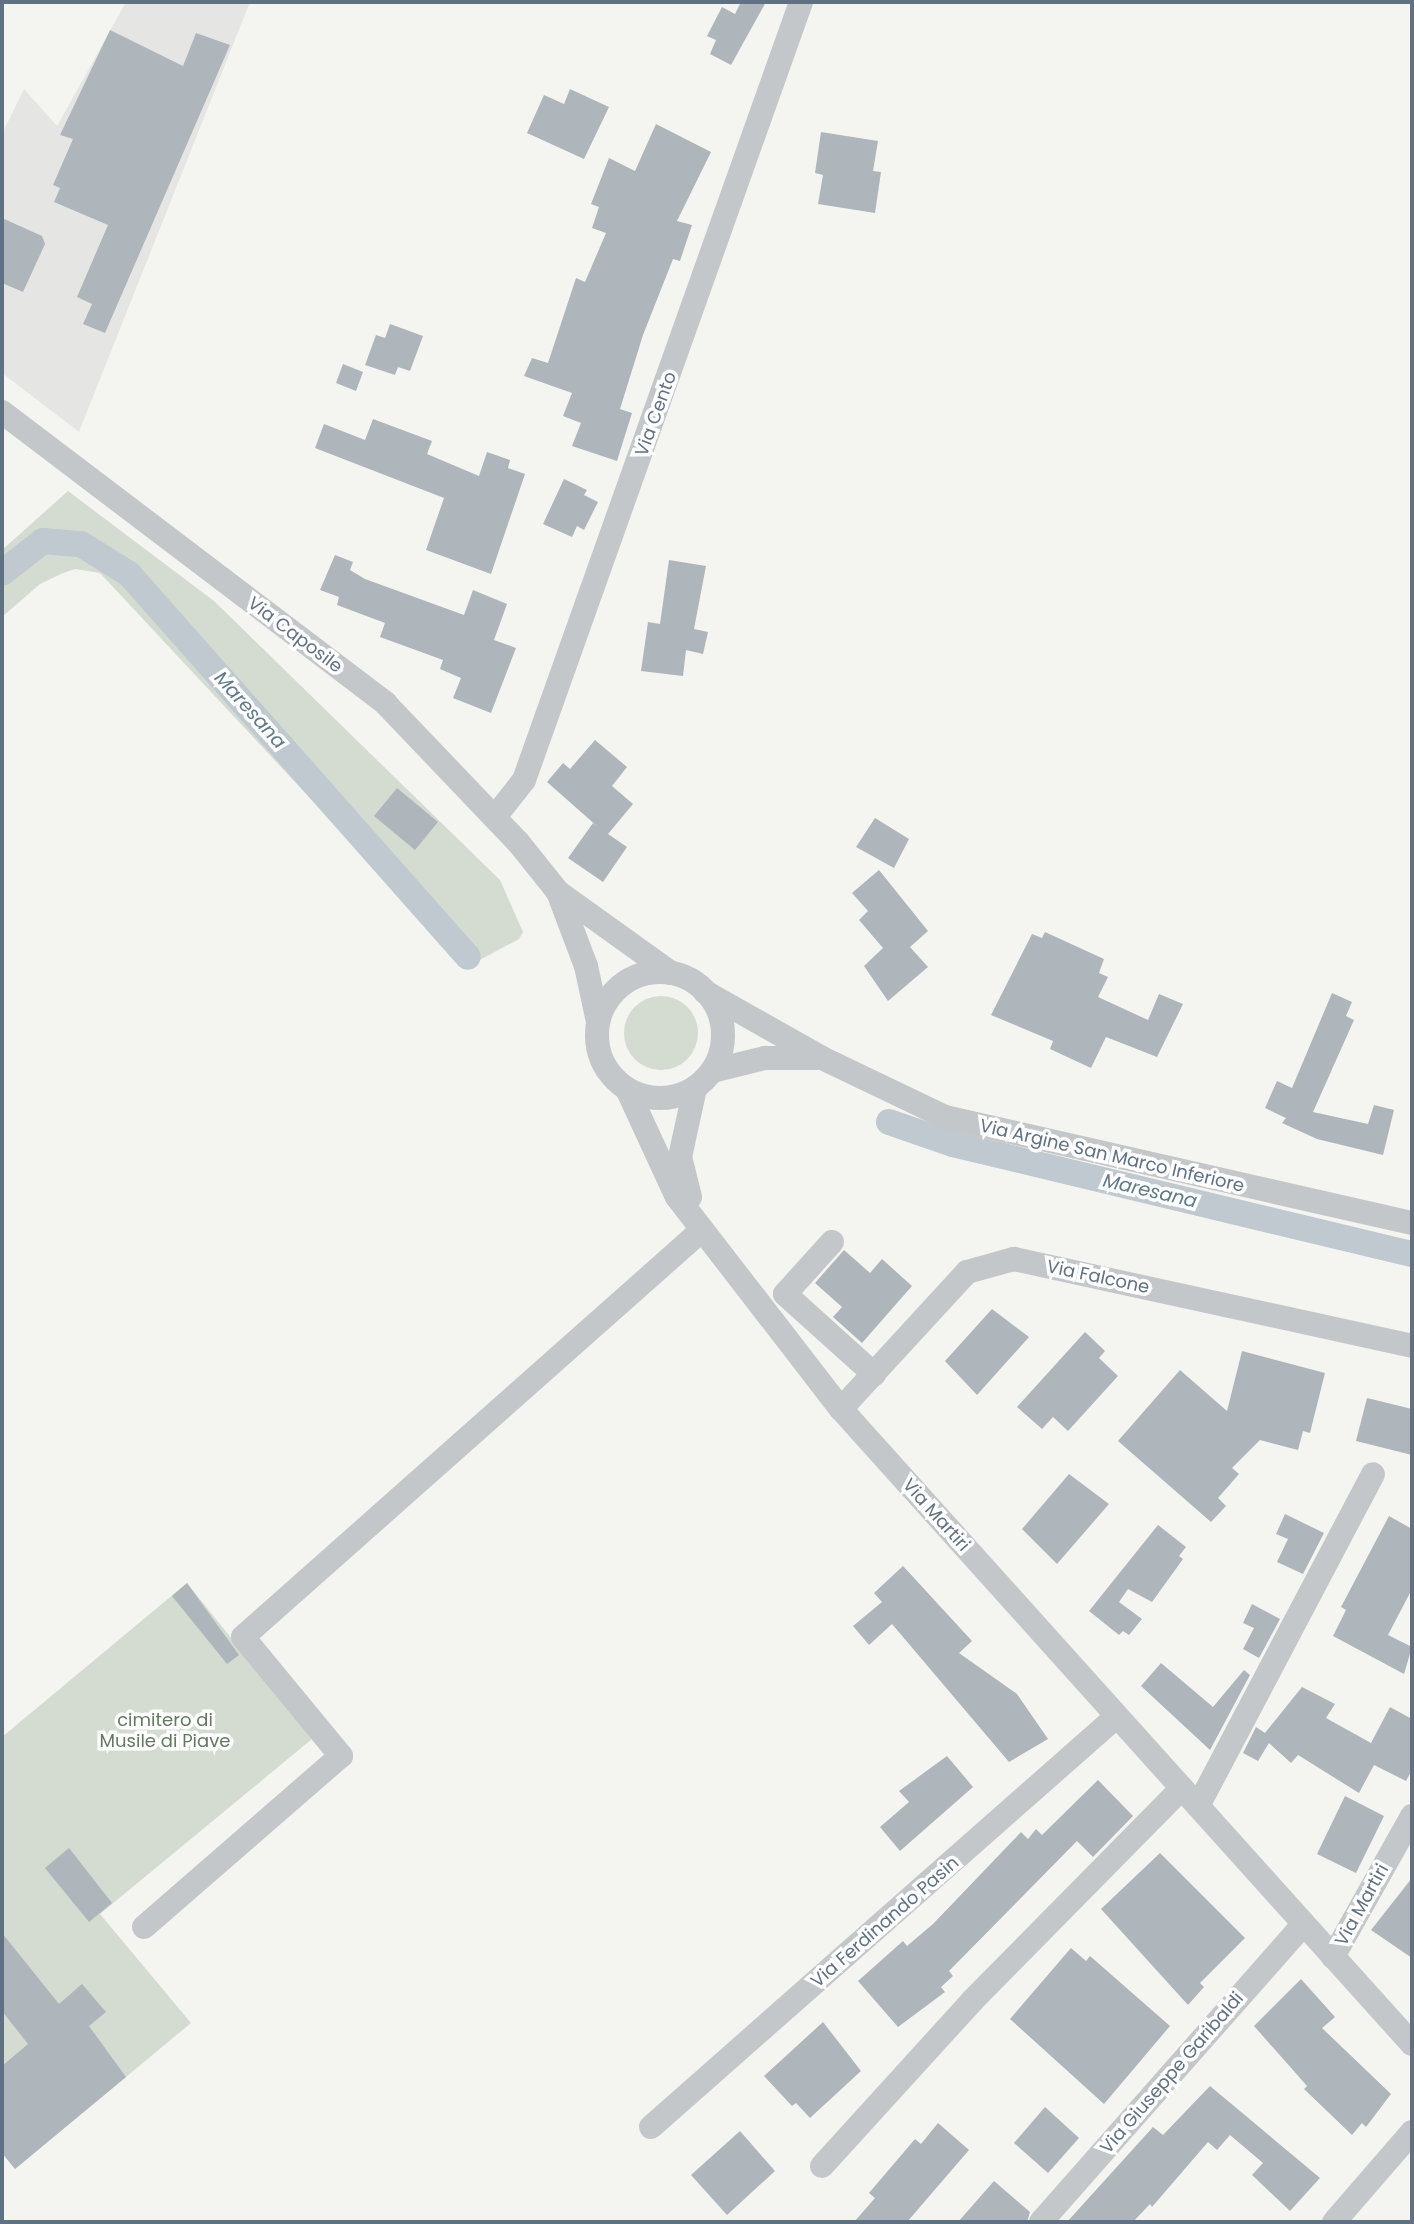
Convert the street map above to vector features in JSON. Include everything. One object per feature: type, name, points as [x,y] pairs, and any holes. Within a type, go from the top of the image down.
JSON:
[{"type":"street","name":"Via Cento","points":[[495,817],[524,780],[801,2]]},
{"type":"street","name":"Via Caposile","points":[[2,412],[386,704],[495,817],[558,892],[671,973]]},
{"type":"street","name":"Via Caposile","points":[[558,892],[586,965],[598,1022]]},
{"type":"street","points":[[627,1090],[602,1063],[598,1022],[609,998],[626,982],[653,972],[671,973]]},
{"type":"street","name":"Via Argine San Marco Inferiore","points":[[671,973],[822,1058],[944,1117],[1412,1223]]},
{"type":"street","points":[[703,1079],[720,1053],[723,1030],[717,1009],[705,992]]},
{"type":"street","name":"Via Argine San Marco Inferiore","points":[[627,1090],[660,1099],[703,1079],[765,1058],[822,1058]]},
{"type":"street","name":"Via Martiri","points":[[696,1220],[680,1157],[703,1079]]},
{"type":"street","name":"Via Martiri","points":[[627,1090],[677,1197],[841,1409],[1412,2044]]},
{"type":"street","points":[[144,1927],[341,1756],[243,1637],[696,1220]]},
{"type":"street","points":[[832,1242],[785,1294],[874,1374]]},
{"type":"street","name":"Via Falcone","points":[[841,1409],[967,1272],[1014,1259],[1412,1346]]},
{"type":"street","points":[[822,2166],[972,2001],[1190,1797],[1373,1474]]},
{"type":"street","name":"Via Ferdinando Pasin","points":[[651,2127],[1117,1716]]},
{"type":"street","name":"Via Martiri","points":[[1333,1957],[1412,1816]]},
{"type":"street","name":"Via Giuseppe Garibaldi","points":[[1041,2222],[1304,1924]]},
{"type":"street","points":[[1335,2222],[1412,2132]]},
{"type":"shaded area","points":[[126,2],[250,2],[79,432],[2,373],[2,134],[24,89],[57,126]]},
{"type":"green space","points":[[68,491],[214,601],[500,880],[523,932],[519,939],[476,962],[460,959],[100,573],[75,569],[61,574],[40,584],[2,617],[2,550]]},
{"type":"green space","points":[[654,996],[668,996],[682,1002],[692,1012],[698,1033],[696,1047],[682,1064],[668,1070],[654,1070],[640,1064],[630,1054],[624,1040],[624,1026],[630,1012],[640,1002]]},
{"type":"green space","name":"cimitero di Musile di Piave","points":[[187,1583],[312,1739],[100,1914],[191,2023],[15,2169],[2,2153],[2,1737]]},
{"type":"building","points":[[741,2],[766,2],[731,65],[710,54],[716,40],[707,36],[722,7],[735,14]]},
{"type":"building","points":[[110,30],[183,66],[196,33],[230,45],[105,333],[83,324],[92,304],[77,297],[108,225],[54,202],[60,188],[53,185],[73,139],[60,135]]},
{"type":"building","points":[[570,89],[609,107],[584,159],[527,133],[544,95],[564,104]]},
{"type":"building","points":[[656,124],[711,152],[677,221],[692,225],[680,261],[673,259],[643,335],[620,409],[632,413],[617,461],[572,446],[581,423],[563,416],[572,393],[524,376],[532,358],[548,363],[576,278],[585,282],[606,233],[592,228],[599,207],[591,204],[609,158],[635,171]]},
{"type":"building","points":[[821,132],[878,141],[873,171],[881,172],[875,213],[818,204],[823,175],[815,173]]},
{"type":"building","points":[[2,218],[42,236],[45,244],[23,292],[2,283]]},
{"type":"building","points":[[390,324],[423,336],[410,371],[398,367],[395,375],[365,365],[376,335],[385,338]]},
{"type":"building","points":[[343,364],[363,372],[356,391],[336,383]]},
{"type":"building","points":[[373,419],[432,441],[427,454],[479,476],[487,452],[510,460],[508,468],[525,474],[491,574],[426,550],[444,498],[315,448],[324,424],[365,440]]},
{"type":"building","points":[[564,479],[587,490],[584,495],[598,502],[584,530],[577,526],[572,537],[543,524]]},
{"type":"building","points":[[335,555],[353,562],[350,570],[365,579],[464,615],[473,590],[507,604],[494,640],[516,648],[491,713],[453,698],[461,678],[440,669],[443,660],[380,637],[385,623],[337,605],[339,597],[320,590]]},
{"type":"building","points":[[669,560],[706,566],[694,629],[708,632],[703,654],[686,650],[683,676],[641,671],[648,622],[660,624]]},
{"type":"building","points":[[595,740],[627,767],[612,786],[633,804],[608,834],[627,847],[603,882],[568,858],[593,823],[598,827],[547,782],[563,763],[570,769]]},
{"type":"building","points":[[397,788],[438,822],[415,850],[374,816]]},
{"type":"building","points":[[875,818],[909,839],[894,868],[856,847]]},
{"type":"building","points":[[879,870],[928,931],[910,947],[928,967],[888,1001],[864,966],[883,948],[859,920],[868,911],[852,893]]},
{"type":"building","points":[[1045,932],[1104,959],[1099,973],[1108,977],[1098,997],[1148,1020],[1159,994],[1183,1004],[1157,1057],[1106,1037],[1091,1068],[1050,1049],[1053,1041],[991,1015],[1032,934],[1042,938]]},
{"type":"building","points":[[1332,993],[1352,1002],[1346,1016],[1354,1020],[1313,1112],[1368,1124],[1374,1105],[1394,1110],[1383,1155],[1317,1139],[1282,1123],[1286,1118],[1265,1108],[1277,1081],[1292,1088]]},
{"type":"building","points":[[844,1250],[870,1273],[882,1259],[912,1286],[862,1343],[833,1317],[842,1307],[815,1283]]},
{"type":"building","points":[[992,1309],[1029,1337],[977,1395],[945,1361]]},
{"type":"building","points":[[1085,1332],[1105,1351],[1099,1358],[1118,1376],[1068,1431],[1053,1417],[1042,1429],[1017,1407]]},
{"type":"building","points":[[1242,1351],[1325,1373],[1310,1433],[1303,1431],[1298,1450],[1260,1440],[1232,1468],[1239,1474],[1218,1498],[1226,1506],[1211,1522],[1118,1441],[1180,1370],[1227,1411]]},
{"type":"building","points":[[1367,1398],[1412,1409],[1412,1455],[1356,1441]]},
{"type":"building","points":[[1069,1474],[1109,1504],[1057,1564],[1022,1529]]},
{"type":"building","points":[[1285,1514],[1324,1533],[1303,1574],[1277,1562],[1288,1539],[1276,1534]]},
{"type":"building","points":[[1389,1516],[1412,1529],[1412,1589],[1388,1635],[1412,1647],[1404,1674],[1333,1636],[1346,1610],[1341,1607]]},
{"type":"building","points":[[1158,1525],[1186,1547],[1179,1556],[1183,1559],[1152,1602],[1128,1589],[1119,1602],[1142,1619],[1129,1635],[1123,1631],[1119,1635],[1089,1611]]},
{"type":"building","points":[[903,1566],[972,1641],[959,1653],[1017,1694],[1048,1739],[1009,1762],[892,1624],[869,1645],[853,1626],[882,1602],[874,1593]]},
{"type":"building","points":[[187,1583],[239,1655],[227,1664],[172,1596]]},
{"type":"building","points":[[1252,1604],[1280,1619],[1259,1658],[1243,1649],[1254,1628],[1243,1623]]},
{"type":"building","points":[[1161,1663],[1213,1707],[1244,1670],[1250,1675],[1210,1750],[1141,1686]]},
{"type":"building","points":[[1302,1687],[1335,1704],[1326,1718],[1371,1743],[1390,1707],[1412,1719],[1412,1770],[1406,1781],[1374,1765],[1359,1793],[1298,1755],[1291,1763],[1269,1743],[1258,1761],[1243,1753],[1256,1727],[1265,1733]]},
{"type":"building","points":[[947,1756],[973,1787],[900,1851],[880,1827],[909,1802],[899,1791]]},
{"type":"building","points":[[1098,1780],[1133,1816],[1093,1857],[1077,1841],[949,1971],[953,1976],[941,1987],[945,1992],[898,2027],[858,1981],[903,1941],[907,1946],[933,1924],[1021,1832],[1028,1839],[1036,1829],[1042,1835]]},
{"type":"building","points":[[1345,1796],[1384,1816],[1356,1873],[1317,1854]]},
{"type":"building","points":[[69,1848],[112,1903],[89,1922],[45,1868]]},
{"type":"building","points":[[1160,1853],[1245,1938],[1200,1983],[1204,1987],[1188,2005],[1101,1909]]},
{"type":"building","points":[[1412,1878],[1412,1958],[1371,1930]]},
{"type":"building","points":[[2,1933],[59,2004],[82,1984],[106,2012],[89,2026],[126,2077],[15,2169],[2,2153],[2,2066],[28,2044],[2,2011]]},
{"type":"building","points":[[1071,1948],[1086,1961],[1090,1956],[1170,2026],[1104,2104],[1010,2019]]},
{"type":"building","points":[[1301,1979],[1335,2017],[1322,2028],[1391,2094],[1366,2127],[1362,2123],[1352,2135],[1304,2089],[1307,2086],[1254,2026]]},
{"type":"building","points":[[823,2022],[861,2071],[810,2118],[796,2103],[792,2106],[764,2076]]},
{"type":"building","points":[[1210,2086],[1320,2178],[1290,2211],[1252,2175],[1263,2163],[1230,2135],[1217,2150],[1208,2142],[1152,2207],[1150,2204],[1133,2222],[1067,2222],[1153,2127],[1163,2135]]},
{"type":"building","points":[[1045,2107],[1079,2138],[1048,2173],[1014,2143]]},
{"type":"building","points":[[938,2123],[969,2150],[907,2222],[854,2222],[875,2198],[869,2193],[915,2139],[921,2144]]},
{"type":"building","points":[[740,2131],[775,2171],[727,2215],[691,2175]]},
{"type":"building","points":[[994,2181],[1030,2212],[1027,2222],[958,2222]]},
{"type":"waterway","name":"Maresana","points":[[2,573],[43,541],[81,544],[129,574],[468,957]]},
{"type":"waterway","name":"Maresana","points":[[889,1122],[953,1144],[1412,1254]]}]
